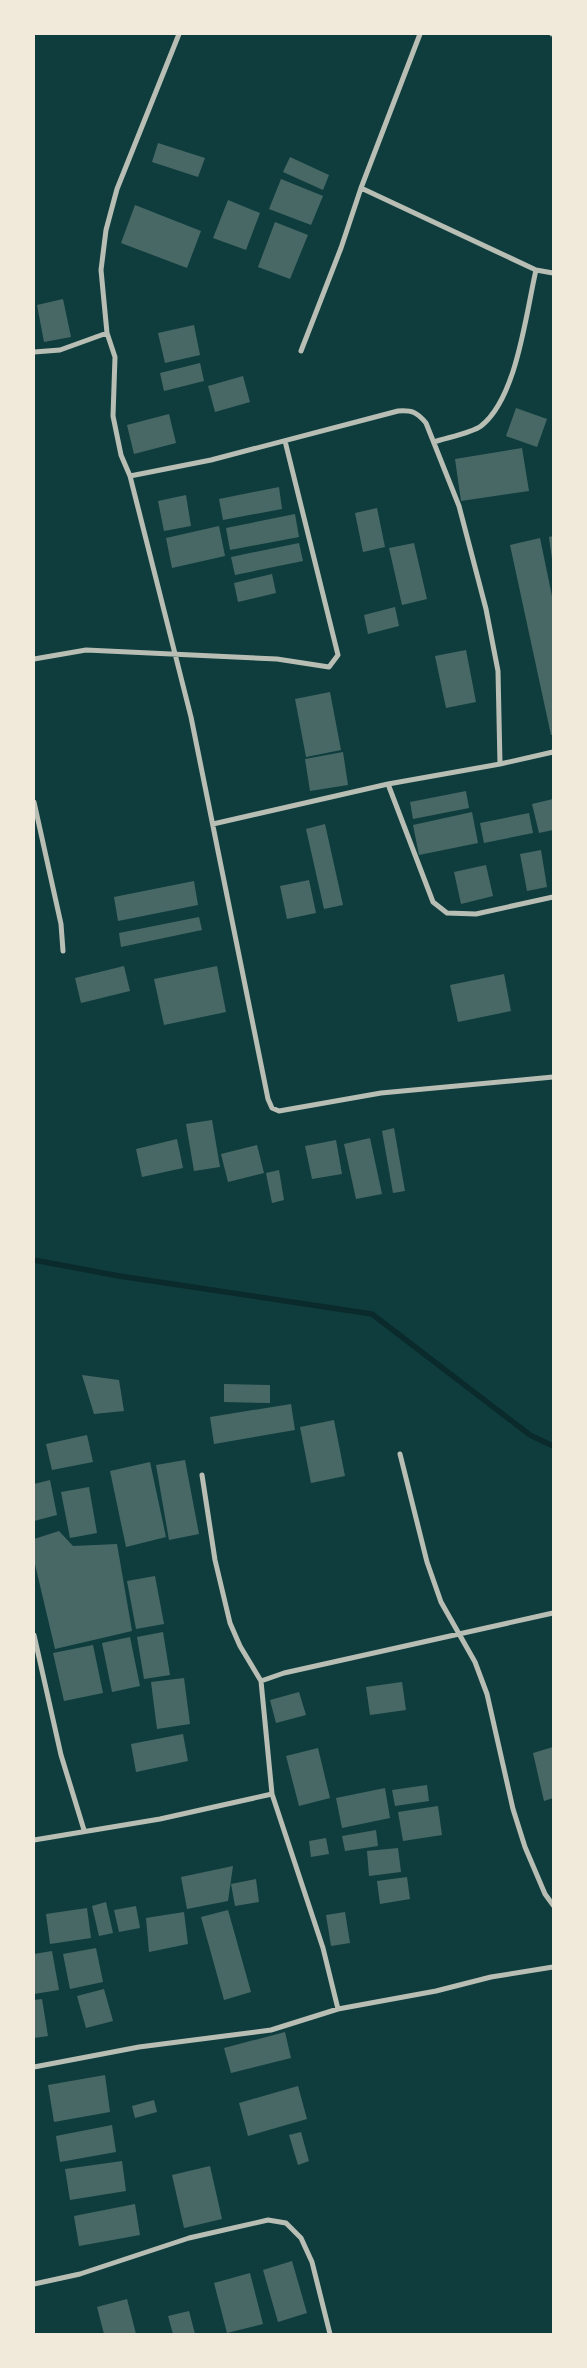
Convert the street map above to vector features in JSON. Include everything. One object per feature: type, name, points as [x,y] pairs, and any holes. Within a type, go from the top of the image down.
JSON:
[{"type":"street","points":[[179,34],[117,189],[106,230],[100,270],[107,333],[115,357],[113,416],[121,455],[130,476],[175,654],[213,824],[272,1108],[279,1111],[381,1093],[553,1077]]},
{"type":"street","points":[[301,351],[342,248],[361,188],[420,34]]},
{"type":"street","points":[[361,188],[536,270],[553,273]]},
{"type":"street","points":[[434,442],[480,428],[501,404],[513,371],[536,270]]},
{"type":"street","points":[[34,352],[60,350],[107,333]]},
{"type":"street","points":[[130,476],[211,460],[398,411],[411,410],[419,415],[426,423],[459,506],[475,563],[498,671],[500,764]]},
{"type":"street","points":[[34,659],[86,650],[223,658],[277,659],[329,667],[338,654],[285,440]]},
{"type":"street","points":[[213,824],[388,784],[500,764],[553,752]]},
{"type":"street","points":[[388,784],[433,902],[447,913],[476,914],[553,897]]},
{"type":"street","points":[[34,802],[61,924],[63,951]]},
{"type":"street","points":[[400,1454],[427,1562],[441,1602],[475,1662],[487,1694],[513,1809],[525,1847],[544,1894],[553,1905]]},
{"type":"street","points":[[202,1475],[216,1560],[230,1623],[240,1646],[261,1681],[272,1794],[323,1948],[338,2009]]},
{"type":"street","points":[[261,1681],[284,1673],[553,1613]]},
{"type":"street","points":[[34,1636],[60,1755],[84,1830]]},
{"type":"street","points":[[34,1840],[84,1830],[160,1819],[272,1794]]},
{"type":"street","points":[[34,2067],[139,2047],[270,2030],[338,2009],[436,1991],[490,1977],[553,1967]]},
{"type":"street","points":[[34,2284],[80,2274],[189,2238],[268,2220],[286,2223],[301,2238],[312,2262],[330,2334]]},
{"type":"building","points":[[158,143],[205,158],[198,177],[152,162]]},
{"type":"building","points":[[290,157],[329,175],[323,190],[283,172]]},
{"type":"building","points":[[281,179],[323,196],[311,225],[269,209]]},
{"type":"building","points":[[228,200],[260,213],[246,250],[213,238]]},
{"type":"building","points":[[135,205],[201,231],[187,268],[121,243]]},
{"type":"building","points":[[275,222],[308,235],[290,279],[258,267]]},
{"type":"building","points":[[63,299],[71,337],[44,342],[37,305]]},
{"type":"building","points":[[194,325],[200,355],[165,363],[158,333]]},
{"type":"building","points":[[200,363],[204,381],[164,391],[160,373]]},
{"type":"building","points":[[243,376],[250,402],[215,412],[208,386]]},
{"type":"building","points":[[516,408],[547,419],[537,447],[506,436]]},
{"type":"building","points":[[169,414],[176,443],[134,454],[127,425]]},
{"type":"building","points":[[522,448],[529,491],[461,501],[455,459]]},
{"type":"building","points":[[279,487],[282,509],[223,520],[219,499]]},
{"type":"building","points":[[186,495],[191,526],[164,531],[158,501]]},
{"type":"building","points":[[377,508],[385,547],[363,552],[355,513]]},
{"type":"building","points":[[295,514],[299,537],[230,550],[226,528]]},
{"type":"building","points":[[219,526],[225,556],[172,568],[166,538]]},
{"type":"building","points":[[553,536],[553,559],[552,559],[549,537]]},
{"type":"building","points":[[540,538],[553,601],[553,735],[551,735],[510,545]]},
{"type":"building","points":[[299,543],[303,561],[235,575],[231,557]]},
{"type":"building","points":[[414,543],[427,599],[402,605],[389,548]]},
{"type":"building","points":[[272,574],[276,593],[238,602],[234,583]]},
{"type":"building","points":[[395,607],[399,626],[368,634],[364,615]]},
{"type":"building","points":[[466,650],[476,702],[446,708],[435,656]]},
{"type":"building","points":[[330,692],[341,750],[306,757],[295,699]]},
{"type":"building","points":[[343,752],[348,785],[310,791],[305,759]]},
{"type":"building","points":[[466,791],[469,808],[413,819],[410,802]]},
{"type":"building","points":[[553,799],[553,830],[539,833],[532,804]]},
{"type":"building","points":[[472,812],[478,843],[419,855],[413,825]]},
{"type":"building","points":[[529,813],[533,833],[484,843],[480,823]]},
{"type":"building","points":[[325,824],[343,905],[324,909],[306,829]]},
{"type":"building","points":[[541,850],[547,887],[527,891],[520,854]]},
{"type":"building","points":[[486,865],[493,896],[461,904],[454,872]]},
{"type":"building","points":[[309,880],[316,913],[287,919],[280,886]]},
{"type":"building","points":[[194,881],[198,905],[118,921],[114,897]]},
{"type":"building","points":[[199,917],[202,930],[121,947],[119,933]]},
{"type":"building","points":[[124,966],[130,991],[81,1003],[75,978]]},
{"type":"building","points":[[217,966],[226,1012],[164,1025],[154,979]]},
{"type":"building","points":[[504,974],[511,1011],[458,1022],[450,985]]},
{"type":"building","points":[[212,1120],[220,1167],[194,1171],[186,1124]]},
{"type":"building","points":[[394,1128],[405,1191],[393,1193],[382,1131]]},
{"type":"building","points":[[370,1138],[382,1194],[356,1199],[344,1144]]},
{"type":"building","points":[[177,1139],[183,1168],[142,1177],[136,1149]]},
{"type":"building","points":[[336,1140],[342,1174],[312,1179],[305,1146]]},
{"type":"building","points":[[257,1145],[264,1173],[228,1182],[221,1154]]},
{"type":"building","points":[[279,1170],[284,1200],[272,1203],[266,1173]]},
{"type":"building","points":[[82,1375],[119,1380],[124,1411],[94,1414]]},
{"type":"building","points":[[224,1384],[270,1385],[270,1403],[224,1402]]},
{"type":"building","points":[[291,1404],[295,1430],[214,1444],[210,1417]]},
{"type":"building","points":[[334,1420],[345,1476],[311,1483],[300,1427]]},
{"type":"building","points":[[87,1435],[93,1462],[52,1470],[46,1444]]},
{"type":"building","points":[[185,1460],[199,1534],[169,1540],[156,1465]]},
{"type":"building","points":[[150,1462],[166,1537],[126,1547],[110,1471]]},
{"type":"building","points":[[50,1480],[57,1515],[34,1521],[34,1484]]},
{"type":"building","points":[[89,1487],[97,1533],[70,1538],[61,1492]]},
{"type":"building","points":[[59,1531],[73,1546],[117,1544],[132,1631],[55,1649],[34,1560],[34,1539]]},
{"type":"building","points":[[155,1576],[164,1624],[136,1629],[127,1581]]},
{"type":"building","points":[[163,1632],[170,1675],[144,1679],[137,1637]]},
{"type":"building","points":[[130,1637],[140,1686],[112,1692],[102,1643]]},
{"type":"building","points":[[93,1645],[103,1693],[64,1701],[53,1653]]},
{"type":"building","points":[[184,1678],[190,1724],[157,1729],[151,1682]]},
{"type":"building","points":[[402,1682],[406,1710],[370,1715],[366,1687]]},
{"type":"building","points":[[299,1692],[306,1715],[276,1723],[270,1700]]},
{"type":"building","points":[[183,1734],[188,1761],[136,1772],[131,1744]]},
{"type":"building","points":[[553,1747],[553,1798],[544,1801],[533,1753]]},
{"type":"building","points":[[318,1748],[330,1798],[299,1806],[286,1756]]},
{"type":"building","points":[[427,1785],[429,1801],[395,1806],[392,1790]]},
{"type":"building","points":[[385,1788],[390,1818],[342,1828],[336,1798]]},
{"type":"building","points":[[438,1806],[442,1835],[403,1841],[398,1812]]},
{"type":"building","points":[[376,1830],[378,1846],[345,1851],[342,1836]]},
{"type":"building","points":[[326,1838],[329,1854],[311,1857],[309,1841]]},
{"type":"building","points":[[398,1848],[401,1872],[369,1876],[367,1851]]},
{"type":"building","points":[[233,1866],[228,1901],[187,1909],[181,1877]]},
{"type":"building","points":[[407,1877],[410,1899],[380,1904],[377,1881]]},
{"type":"building","points":[[256,1879],[259,1902],[235,1906],[231,1884]]},
{"type":"building","points":[[106,1902],[113,1933],[99,1936],[92,1906]]},
{"type":"building","points":[[136,1906],[140,1928],[119,1932],[114,1910]]},
{"type":"building","points":[[87,1908],[91,1938],[50,1944],[46,1914]]},
{"type":"building","points":[[228,1910],[251,1992],[224,2000],[201,1917]]},
{"type":"building","points":[[184,1912],[188,1944],[149,1952],[146,1918]]},
{"type":"building","points":[[345,1912],[350,1943],[331,1946],[326,1915]]},
{"type":"building","points":[[96,1948],[103,1982],[70,1989],[63,1954]]},
{"type":"building","points":[[52,1951],[59,1990],[34,1994],[34,1954]]},
{"type":"building","points":[[104,1989],[113,2021],[86,2028],[77,1996]]},
{"type":"building","points":[[42,1999],[48,2036],[34,2038],[34,2000]]},
{"type":"building","points":[[285,2032],[291,2058],[231,2073],[224,2048]]},
{"type":"building","points":[[105,2075],[110,2112],[54,2122],[48,2085]]},
{"type":"building","points":[[298,2086],[307,2119],[248,2136],[239,2103]]},
{"type":"building","points":[[154,2100],[157,2112],[135,2118],[132,2106]]},
{"type":"building","points":[[112,2125],[116,2152],[60,2162],[56,2136]]},
{"type":"building","points":[[301,2132],[309,2161],[298,2165],[289,2135]]},
{"type":"building","points":[[122,2161],[126,2191],[70,2200],[65,2169]]},
{"type":"building","points":[[210,2166],[222,2219],[184,2228],[172,2175]]},
{"type":"building","points":[[135,2204],[140,2235],[79,2246],[74,2216]]},
{"type":"building","points":[[292,2261],[307,2313],[278,2322],[263,2270]]},
{"type":"building","points":[[250,2273],[263,2324],[227,2333],[214,2283]]},
{"type":"building","points":[[127,2299],[136,2334],[104,2334],[97,2307]]},
{"type":"building","points":[[189,2311],[195,2334],[173,2334],[168,2316]]},
{"type":"waterway","points":[[34,1260],[119,1276],[372,1314],[530,1435],[553,1446]]}]
